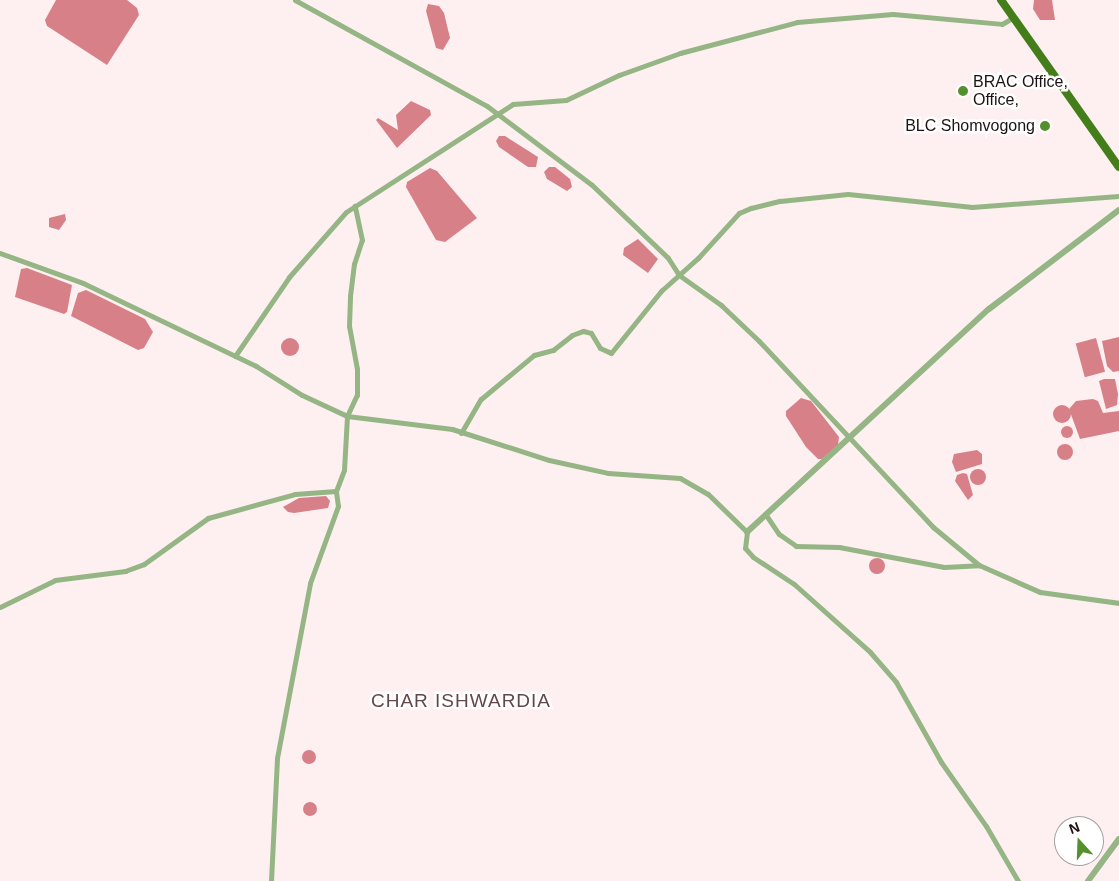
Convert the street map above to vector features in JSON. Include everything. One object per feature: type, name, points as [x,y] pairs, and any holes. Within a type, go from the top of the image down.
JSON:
[{"type":"main road","points":[[1001,0],[1119,167]]},
{"type":"street","points":[[295,0],[496,112],[592,185],[668,258],[680,275],[706,293],[753,335],[851,436],[933,527],[979,564],[1040,592],[1119,602]]},
{"type":"street","points":[[235,356],[289,278],[346,212],[496,112],[513,104],[566,100],[619,74],[680,53],[797,22],[893,14],[1002,24],[1012,18]]},
{"type":"street","points":[[461,433],[481,399],[534,355],[554,350],[572,335],[583,331],[591,333],[600,348],[611,353],[661,291],[680,275],[739,213],[780,201],[848,194],[972,207],[1119,196]]},
{"type":"street","points":[[271,881],[277,758],[310,583],[338,506],[336,491],[344,470],[348,416],[357,395],[357,369],[349,326],[351,282],[362,240],[355,206]]},
{"type":"street","points":[[1018,881],[986,826],[941,762],[896,682],[870,652],[794,584],[752,557],[745,548],[748,532],[989,309],[1119,210]]},
{"type":"street","points":[[0,253],[83,283],[235,356],[302,395],[348,416],[425,424],[549,460],[608,473],[680,478],[708,494],[748,532]]},
{"type":"street","points":[[0,607],[55,580],[125,570],[144,564],[208,518],[295,494],[336,491]]},
{"type":"street","points":[[766,515],[783,538],[796,546],[839,547],[944,566],[979,564]]},
{"type":"street","points":[[1088,881],[1119,839]]},
{"type":"shaded area","points":[[56,0],[127,0],[137,8],[139,15],[107,65],[47,26],[45,20]]},
{"type":"shaded area","points":[[1034,0],[1052,0],[1055,20],[1040,20],[1033,9]]},
{"type":"shaded area","points":[[428,4],[439,6],[444,13],[450,38],[443,50],[436,48],[426,11]]},
{"type":"shaded area","points":[[411,101],[430,110],[431,115],[397,148],[376,120],[378,118],[398,130],[396,115]]},
{"type":"shaded area","points":[[499,136],[505,136],[538,157],[536,167],[528,167],[499,147],[496,141]]},
{"type":"shaded area","points":[[549,167],[555,167],[570,179],[572,187],[567,191],[547,179],[544,172]]},
{"type":"shaded area","points":[[430,168],[437,171],[477,218],[445,242],[436,240],[406,187],[407,182]]},
{"type":"shaded area","points":[[65,214],[66,220],[59,230],[49,227],[49,218]]},
{"type":"shaded area","points":[[638,239],[658,259],[648,273],[623,255],[624,248]]},
{"type":"shaded area","points":[[27,268],[72,285],[67,312],[64,314],[15,297],[21,269]]},
{"type":"shaded area","points":[[86,290],[145,319],[153,332],[144,348],[138,350],[71,316],[78,293]]},
{"type":"shaded area","points":[[1119,337],[1119,371],[1113,372],[1107,366],[1102,341]]},
{"type":"shaded area","points":[[290,338],[296,341],[299,347],[296,353],[290,356],[284,353],[281,347],[284,341]]},
{"type":"shaded area","points":[[1096,338],[1105,372],[1085,377],[1076,343]]},
{"type":"shaded area","points":[[1115,379],[1118,394],[1117,405],[1106,409],[1099,381]]},
{"type":"shaded area","points":[[801,398],[811,401],[839,437],[838,445],[822,459],[818,459],[806,447],[786,416],[786,411]]},
{"type":"shaded area","points":[[1093,399],[1098,401],[1103,413],[1119,411],[1119,431],[1080,439],[1069,409],[1076,401]]},
{"type":"shaded area","points":[[1062,405],[1068,408],[1071,414],[1068,420],[1062,423],[1056,420],[1053,414],[1056,408]]},
{"type":"shaded area","points":[[1069,426],[1072,427],[1072,437],[1065,438],[1062,437],[1061,430],[1062,427]]},
{"type":"shaded area","points":[[1062,444],[1068,444],[1073,449],[1071,458],[1062,460],[1057,455],[1057,449]]},
{"type":"shaded area","points":[[977,450],[982,454],[982,464],[956,472],[952,462],[954,454]]},
{"type":"shaded area","points":[[978,469],[984,471],[986,477],[984,483],[978,485],[972,483],[970,477],[972,471]]},
{"type":"shaded area","points":[[967,474],[973,495],[968,500],[955,481],[957,475]]},
{"type":"shaded area","points":[[326,496],[330,501],[328,508],[294,513],[288,512],[283,507],[299,498]]},
{"type":"shaded area","points":[[877,558],[885,566],[877,574],[869,566]]},
{"type":"shaded area","points":[[306,750],[312,750],[316,757],[312,764],[306,764],[302,760],[302,754]]},
{"type":"shaded area","points":[[307,802],[313,802],[317,809],[313,816],[307,816],[303,812],[303,806]]},
{"type":"place","name":"BRAC Office, Office,","points":[[963,91]]},
{"type":"place","name":"BLC Shomvogong","points":[[1045,126]]},
{"type":"district","name":"CHAR ISHWARDIA","points":[[461,701]]}]
